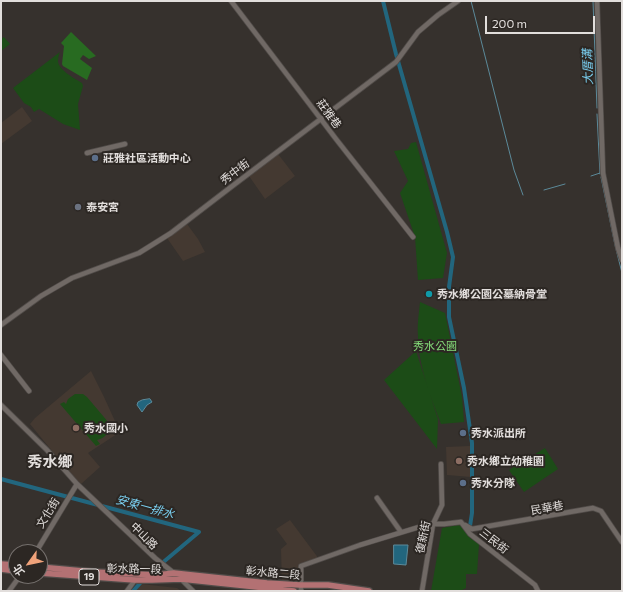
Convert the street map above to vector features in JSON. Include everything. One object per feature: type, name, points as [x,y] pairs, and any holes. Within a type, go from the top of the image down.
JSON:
[{"type":"main road","name":"彰水路一段","points":[[48,568],[137,577],[152,580],[181,579]]},
{"type":"main road","name":"彰水路一段","points":[[48,572],[137,577],[174,573]]},
{"type":"main road","name":"彰水路二段","points":[[174,573],[294,591]]},
{"type":"main road","name":"彰水路二段","points":[[181,579],[300,588],[328,585],[369,591]]},
{"type":"street","name":"莊雅巷","points":[[231,1],[413,237]]},
{"type":"street","name":"秀中街","points":[[1,325],[41,296],[72,278],[139,253],[171,233],[396,62],[418,32],[458,1]]},
{"type":"street","points":[[597,1],[603,173],[618,248],[622,260]]},
{"type":"street","points":[[87,153],[125,144]]},
{"type":"street","points":[[1,354],[29,391]]},
{"type":"street","name":"中山路","points":[[1,405],[47,450],[77,484],[162,565],[174,573],[193,591]]},
{"type":"street","name":"復新街","points":[[422,591],[433,524],[442,505],[441,464]]},
{"type":"street","name":"文化街","points":[[41,544],[77,484]]},
{"type":"street","points":[[377,498],[401,532]]},
{"type":"street","name":"民華巷","points":[[461,522],[472,529],[593,508],[601,511],[622,542]]},
{"type":"street","points":[[300,588],[301,566],[360,545],[429,524],[461,522]]},
{"type":"street","name":"三民街","points":[[461,522],[470,534],[535,585],[538,591]]},
{"type":"street","points":[[127,591],[137,577]]},
{"type":"shaded area","points":[[22,107],[32,121],[1,144],[1,123]]},
{"type":"shaded area","points":[[278,154],[295,176],[265,199],[249,176]]},
{"type":"shaded area","points":[[187,224],[205,252],[183,261],[167,238]]},
{"type":"shaded area","name":"秀水國小","points":[[91,371],[120,432],[88,453],[100,467],[81,484],[70,473],[30,424],[35,418]]},
{"type":"shaded area","name":"秀水鄉立幼稚園","points":[[470,446],[471,477],[447,475],[446,447]]},
{"type":"shaded area","points":[[290,520],[319,559],[297,569],[298,584],[282,583],[281,549],[287,544],[276,529]]},
{"type":"shaded area","points":[[141,584],[177,588],[181,591],[135,591]]},
{"type":"green space","points":[[71,32],[96,56],[89,59],[83,55],[80,59],[92,68],[87,80],[62,64],[64,46],[61,43]]},
{"type":"green space","points":[[4,37],[10,44],[1,51],[1,39]]},
{"type":"green space","points":[[60,52],[58,61],[61,68],[82,83],[83,86],[78,104],[80,130],[63,124],[39,109],[34,112],[31,107],[24,103],[13,88]]},
{"type":"green space","points":[[416,142],[447,253],[443,278],[418,280],[415,237],[400,193],[408,181],[394,151],[408,149],[411,143]]},
{"type":"green space","name":"秀水公園","points":[[420,302],[445,313],[462,397],[464,422],[441,424],[433,403],[420,358],[418,328]]},
{"type":"green space","points":[[416,351],[438,419],[437,449],[384,380]]},
{"type":"green space","points":[[75,394],[83,394],[87,397],[109,423],[107,434],[103,438],[97,440],[100,444],[96,446],[60,404],[64,402],[66,404],[68,399]]},
{"type":"green space","points":[[545,448],[558,469],[524,492],[509,470]]},
{"type":"green space","points":[[458,525],[461,526],[469,537],[479,544],[477,574],[466,574],[466,588],[460,591],[431,591],[442,528]]},
{"type":"water","points":[[150,399],[152,402],[147,405],[142,412],[137,405],[138,402]]},
{"type":"water","points":[[394,545],[408,545],[406,565],[394,564]]},
{"type":"waterway","points":[[383,1],[396,54],[453,257],[449,287],[449,317],[464,388],[472,443],[472,513],[470,526]]},
{"type":"waterway","points":[[471,1],[514,170],[523,195]]},
{"type":"waterway","name":"大厝溝","points":[[593,1],[597,108]]},
{"type":"waterway","name":"大厝溝","points":[[597,114],[600,174]]},
{"type":"waterway","points":[[591,176],[600,173]]},
{"type":"waterway","name":"大厝溝","points":[[601,177],[622,273]]},
{"type":"waterway","points":[[544,190],[565,184]]},
{"type":"waterway","name":"安東一排水","points":[[1,479],[199,532],[148,575]]},
{"type":"waterway","name":"安東一排水","points":[[133,591],[143,580]]},
{"type":"place","name":"莊雅社區活動中心","points":[[95,158]]},
{"type":"place","name":"泰安宮","points":[[78,207]]},
{"type":"place","name":"秀水鄉公園公墓納骨堂","points":[[429,294]]},
{"type":"place","name":"秀水國小","points":[[76,428]]},
{"type":"place","name":"秀水派出所","points":[[463,433]]},
{"type":"place","name":"秀水鄉立幼稚園","points":[[459,461]]},
{"type":"place","name":"秀水分隊","points":[[463,483]]},
{"type":"district","name":"秀水鄉","points":[[50,462]]}]
